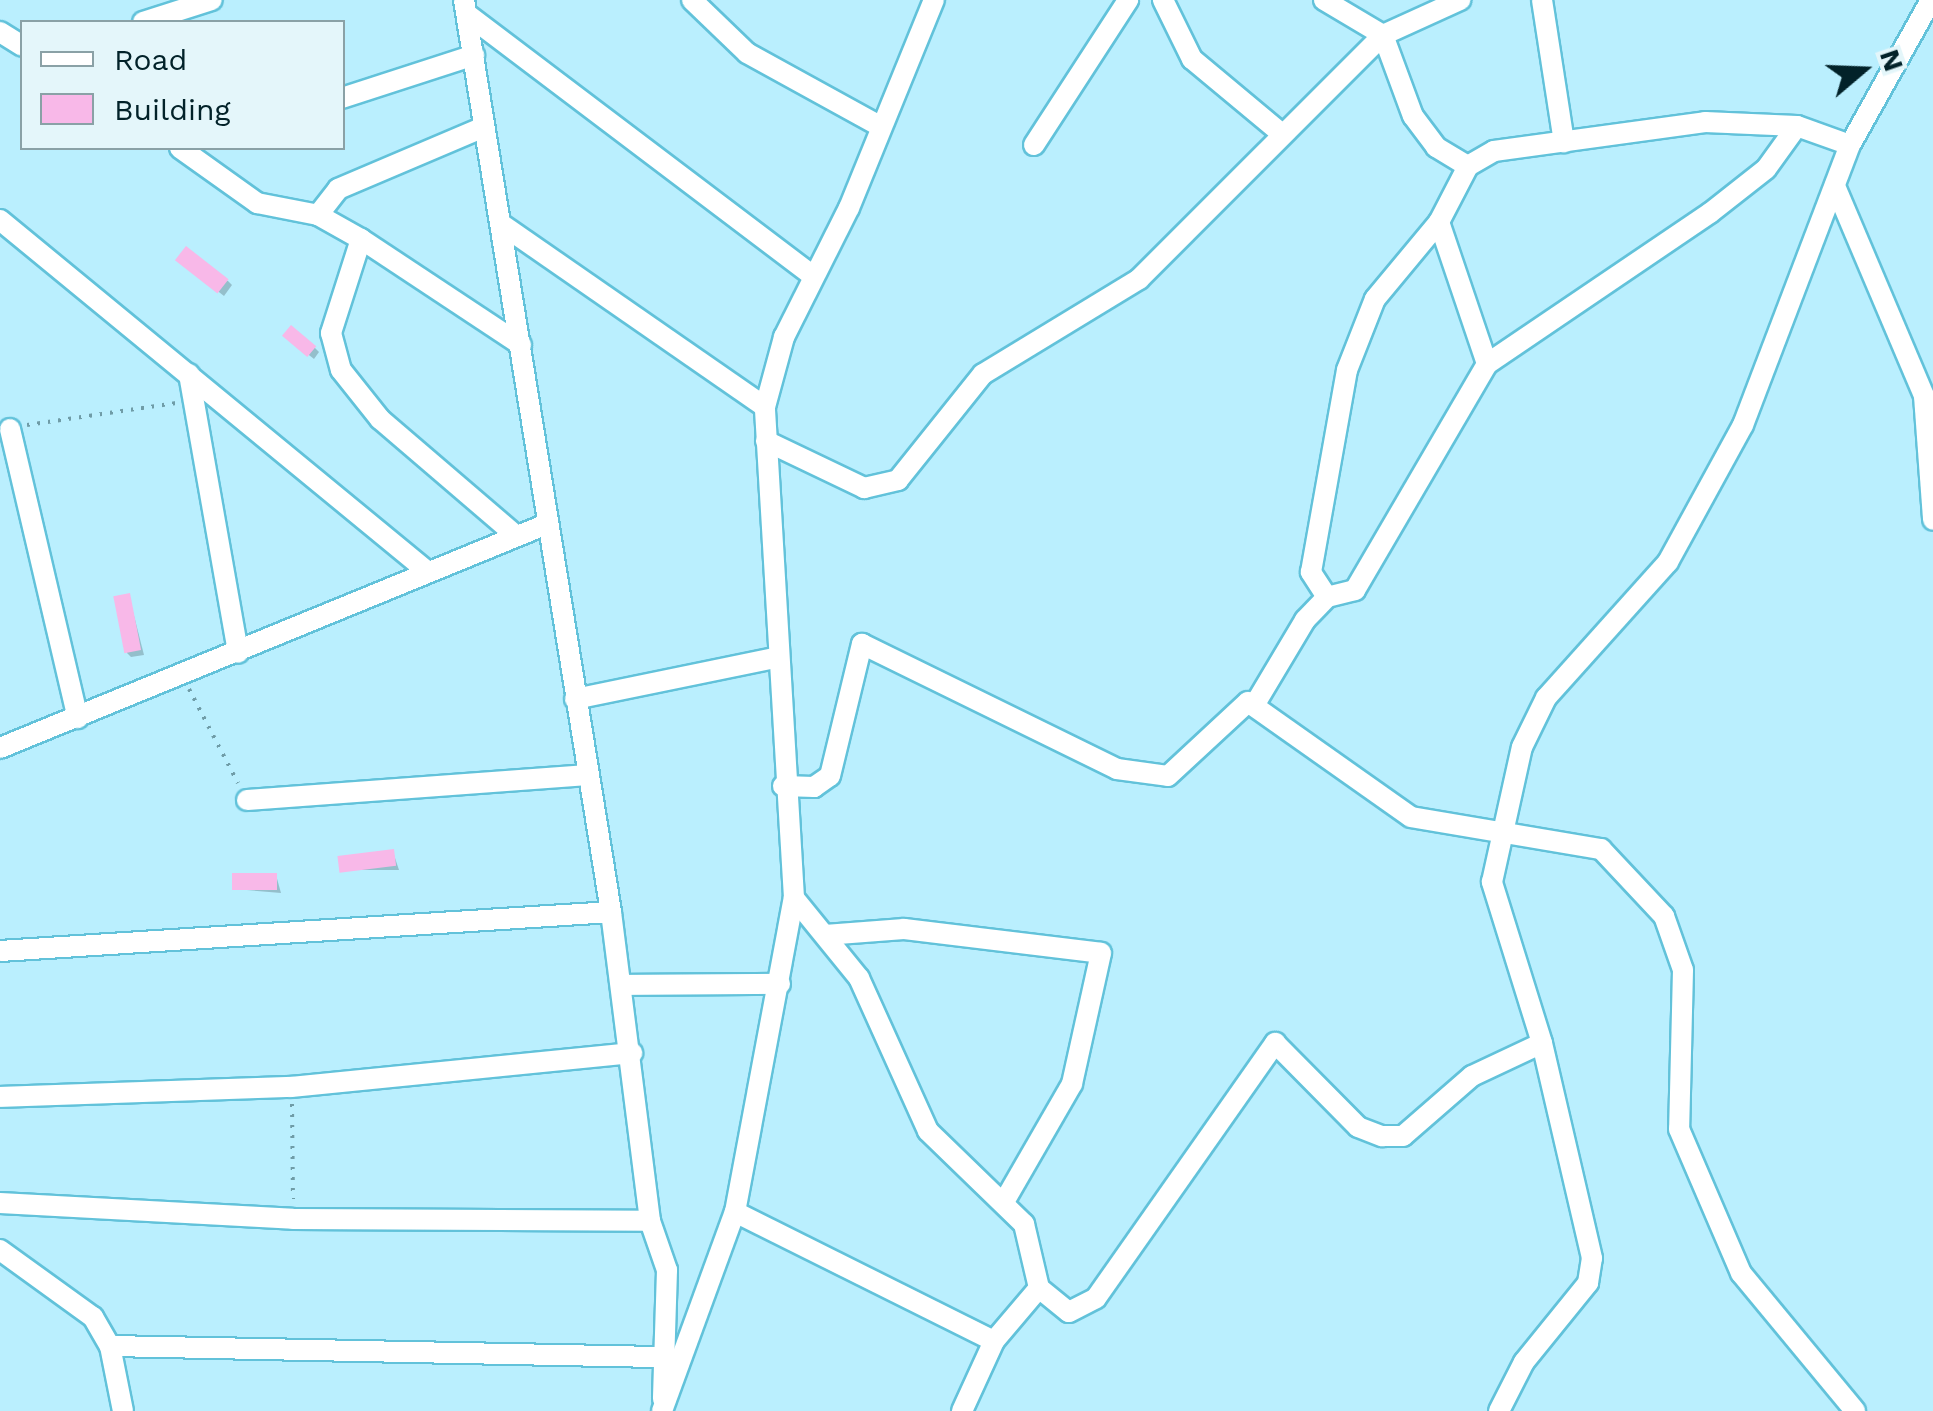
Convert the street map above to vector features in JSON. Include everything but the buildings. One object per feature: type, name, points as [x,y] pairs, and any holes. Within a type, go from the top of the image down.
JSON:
[{"type":"street","points":[[149,20],[212,0]]},
{"type":"street","points":[[692,0],[747,54],[880,126]]},
{"type":"street","points":[[663,1406],[706,1308],[735,1212],[794,898],[774,658],[766,408],[812,275],[934,0]]},
{"type":"street","points":[[1034,145],[1128,0]]},
{"type":"street","points":[[1163,0],[1192,59],[1282,134]]},
{"type":"street","points":[[1324,0],[1382,35],[1412,116],[1436,147],[1468,166]]},
{"type":"street","points":[[766,441],[864,488],[898,480],[983,374],[1138,279],[1382,35],[1460,0]]},
{"type":"street","points":[[1542,0],[1564,142]]},
{"type":"street","points":[[1499,1411],[1524,1362],[1588,1283],[1592,1258],[1542,1042],[1492,882],[1497,837],[1546,698],[1668,562],[1744,425],[1850,145],[1931,0]]},
{"type":"street","points":[[466,7],[812,275]]},
{"type":"street","points":[[466,7],[482,128],[522,344],[547,524],[611,912],[632,1053],[650,1221],[667,1270],[670,1319],[660,1357],[663,1406]]},
{"type":"street","points":[[345,97],[474,55]]},
{"type":"street","points":[[1327,598],[1310,572],[1347,370],[1375,299],[1439,222],[1468,166],[1494,151],[1705,122],[1797,126],[1850,145]]},
{"type":"street","points":[[783,786],[814,787],[830,776],[862,644],[946,679],[1031,733],[1145,776],[1168,776],[1239,707],[1255,704],[1327,598],[1355,590],[1486,364],[1710,213],[1766,170],[1797,126]]},
{"type":"street","points":[[318,215],[338,189],[482,128]]},
{"type":"street","points":[[188,150],[256,203],[318,215],[522,344]]},
{"type":"street","points":[[1835,186],[1932,433],[1933,520]]},
{"type":"street","points":[[0,220],[428,572]]},
{"type":"street","points":[[1439,222],[1486,364]]},
{"type":"street","points":[[501,224],[766,408]]},
{"type":"street","points":[[360,239],[332,333],[341,370],[380,419],[512,532]]},
{"type":"street","points":[[189,374],[190,402],[238,653]]},
{"type":"street","points":[[10,429],[78,718]]},
{"type":"street","points":[[0,748],[238,653],[512,532],[547,524]]},
{"type":"street","points":[[575,699],[774,658]]},
{"type":"street","points":[[1255,704],[1411,817],[1497,837],[1601,849],[1664,916],[1683,970],[1680,1129],[1741,1273],[1855,1411]]},
{"type":"street","points":[[246,800],[588,775]]},
{"type":"street","points":[[794,898],[859,978],[928,1131],[1024,1224],[1039,1288],[1069,1312],[1096,1298],[1276,1043],[1358,1127],[1392,1136],[1472,1076],[1542,1042]]},
{"type":"street","points":[[0,951],[611,912]]},
{"type":"street","points":[[825,935],[904,929],[1101,954],[1072,1084],[1004,1202]]},
{"type":"street","points":[[622,985],[780,984]]},
{"type":"street","points":[[0,1096],[292,1087],[632,1053]]},
{"type":"street","points":[[0,1202],[293,1219],[650,1221]]},
{"type":"street","points":[[735,1212],[994,1341]]},
{"type":"street","points":[[0,1250],[93,1317],[110,1346],[123,1411]]},
{"type":"street","points":[[962,1411],[994,1341],[1039,1288]]},
{"type":"street","points":[[110,1346],[660,1357]]},
{"type":"path","points":[[10,429],[190,402]]},
{"type":"path","points":[[182,676],[246,800]]},
{"type":"path","points":[[292,1087],[293,1219]]}]
